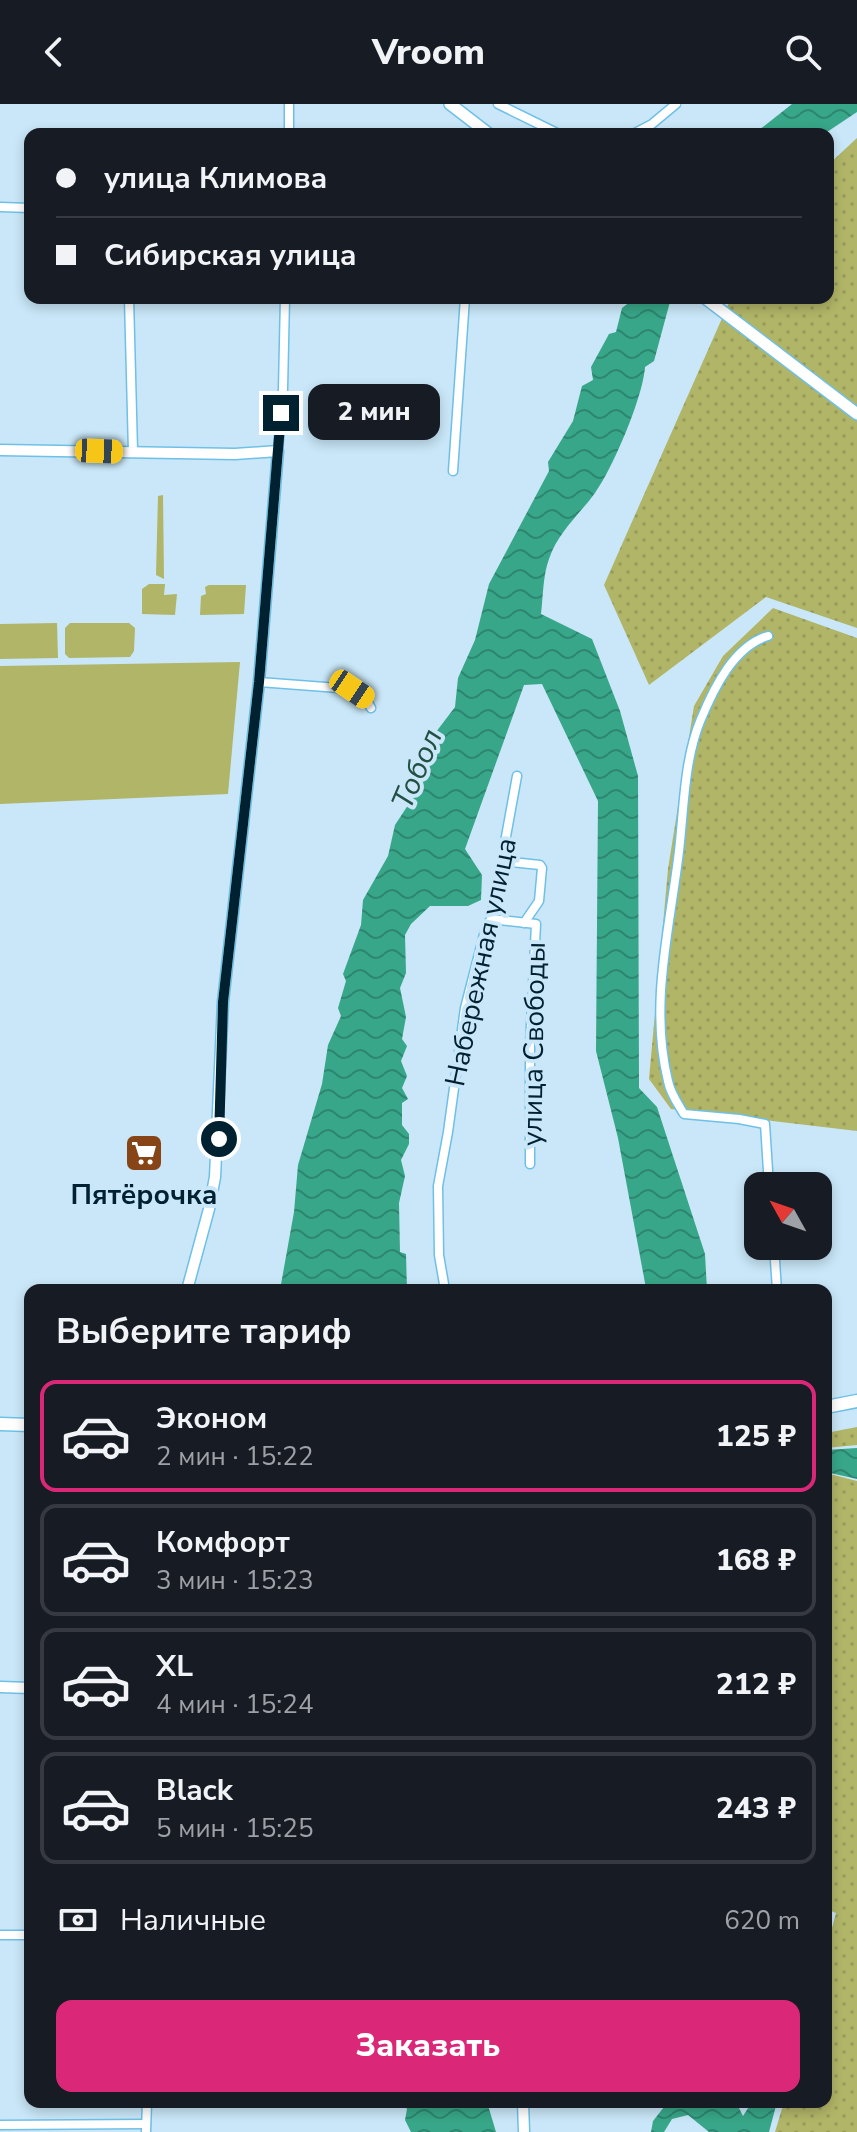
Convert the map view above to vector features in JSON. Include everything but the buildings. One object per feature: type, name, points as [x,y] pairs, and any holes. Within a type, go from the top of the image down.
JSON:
[{"type":"main road","points":[[450,104],[481,128]]},
{"type":"main road","points":[[713,304],[857,414]]},
{"type":"main road","points":[[832,1406],[857,1401]]},
{"type":"main road","points":[[0,1424],[24,1425]]},
{"type":"street","points":[[289,104],[289,128]]},
{"type":"street","points":[[498,104],[547,128]]},
{"type":"street","points":[[644,128],[676,104]]},
{"type":"street","points":[[0,207],[24,208]]},
{"type":"street","points":[[129,304],[133,452]]},
{"type":"street","points":[[189,1284],[215,1177],[223,1002],[259,682],[283,389],[285,304]]},
{"type":"street","points":[[453,471],[465,304]]},
{"type":"street","points":[[0,450],[248,454],[278,451]]},
{"type":"street","points":[[768,636],[743,650],[728,669],[700,721],[685,792],[660,976],[667,1079],[676,1100],[684,1114],[765,1124],[768,1172]]},
{"type":"street","points":[[259,682],[352,689],[366,699],[371,708]]},
{"type":"street","name":"Набережная улица","points":[[444,1284],[439,1255],[438,1186],[465,1008],[486,927],[491,919],[517,776]]},
{"type":"street","name":"улица Свободы","points":[[502,861],[540,865],[542,868],[539,901],[524,923],[536,924],[530,1045],[530,1164]]},
{"type":"street","points":[[491,919],[524,923]]},
{"type":"street","points":[[775,1260],[777,1284]]},
{"type":"street","points":[[0,1687],[24,1688]]},
{"type":"street","points":[[0,1935],[24,1935]]},
{"type":"street","points":[[0,2125],[146,2128],[147,2108]]},
{"type":"street","points":[[523,2108],[524,2132]]},
{"type":"shaded area","points":[[857,138],[857,628],[766,597],[649,685],[604,585],[728,304],[834,304],[834,159]]},
{"type":"shaded area","points":[[163,495],[164,579],[156,575],[158,496]]},
{"type":"shaded area","points":[[149,584],[165,584],[164,595],[177,594],[175,615],[142,614],[142,589]]},
{"type":"shaded area","points":[[246,585],[244,614],[200,615],[201,596],[206,594],[205,587]]},
{"type":"shaded area","points":[[773,608],[857,638],[857,1131],[671,1109],[649,1079],[668,869],[694,706],[723,656]]},
{"type":"shaded area","points":[[57,623],[58,658],[0,659],[0,624]]},
{"type":"shaded area","points":[[70,623],[129,623],[135,628],[134,651],[130,657],[69,658],[65,654],[65,628]]},
{"type":"shaded area","points":[[240,662],[228,794],[0,804],[0,666]]},
{"type":"shaded area","points":[[857,1427],[857,1445],[832,1447],[832,1432]]},
{"type":"shaded area","points":[[832,1475],[857,1481],[857,2132],[775,2132],[782,2108],[832,2108],[832,1928],[836,1913],[832,1911]]},
{"type":"water","points":[[792,104],[857,104],[857,112],[833,128],[762,128]]},
{"type":"water","points":[[627,304],[669,304],[654,361],[645,367],[633,413],[610,467],[595,493],[553,549],[546,572],[541,614],[592,639],[620,711],[638,776],[639,1088],[657,1107],[705,1254],[707,1284],[645,1283],[618,1138],[596,1051],[598,801],[542,684],[524,685],[465,849],[482,875],[481,900],[468,906],[430,906],[411,924],[405,935],[406,973],[400,988],[406,1017],[402,1039],[407,1046],[401,1061],[407,1076],[402,1088],[408,1099],[402,1103],[402,1125],[409,1134],[409,1144],[401,1160],[405,1176],[399,1203],[400,1252],[406,1254],[407,1284],[281,1284],[294,1212],[298,1165],[322,1084],[328,1045],[341,1016],[338,1008],[346,981],[343,974],[361,925],[363,900],[388,856],[395,825],[414,796],[416,780],[431,760],[436,732],[455,707],[458,678],[475,640],[489,584],[549,471],[548,462],[573,421],[582,386],[593,380],[591,367],[609,334],[616,332],[622,308]]},
{"type":"water","points":[[857,1448],[857,1479],[832,1473],[832,1450]]},
{"type":"water","points":[[489,2108],[496,2132],[411,2132],[405,2120],[407,2109]]},
{"type":"water","points":[[663,2108],[739,2108],[743,2116],[748,2108],[775,2108],[769,2132],[709,2132],[688,2115],[672,2119],[664,2132],[651,2132],[653,2121]]},
{"type":"place","name":"Пятёрочка","points":[[144,1153]]},
{"type":"route","points":[[219,1139],[223,1002],[259,682],[281,413]]},
{"type":"water label","name":"Тобол","points":[[417,769]]}]
